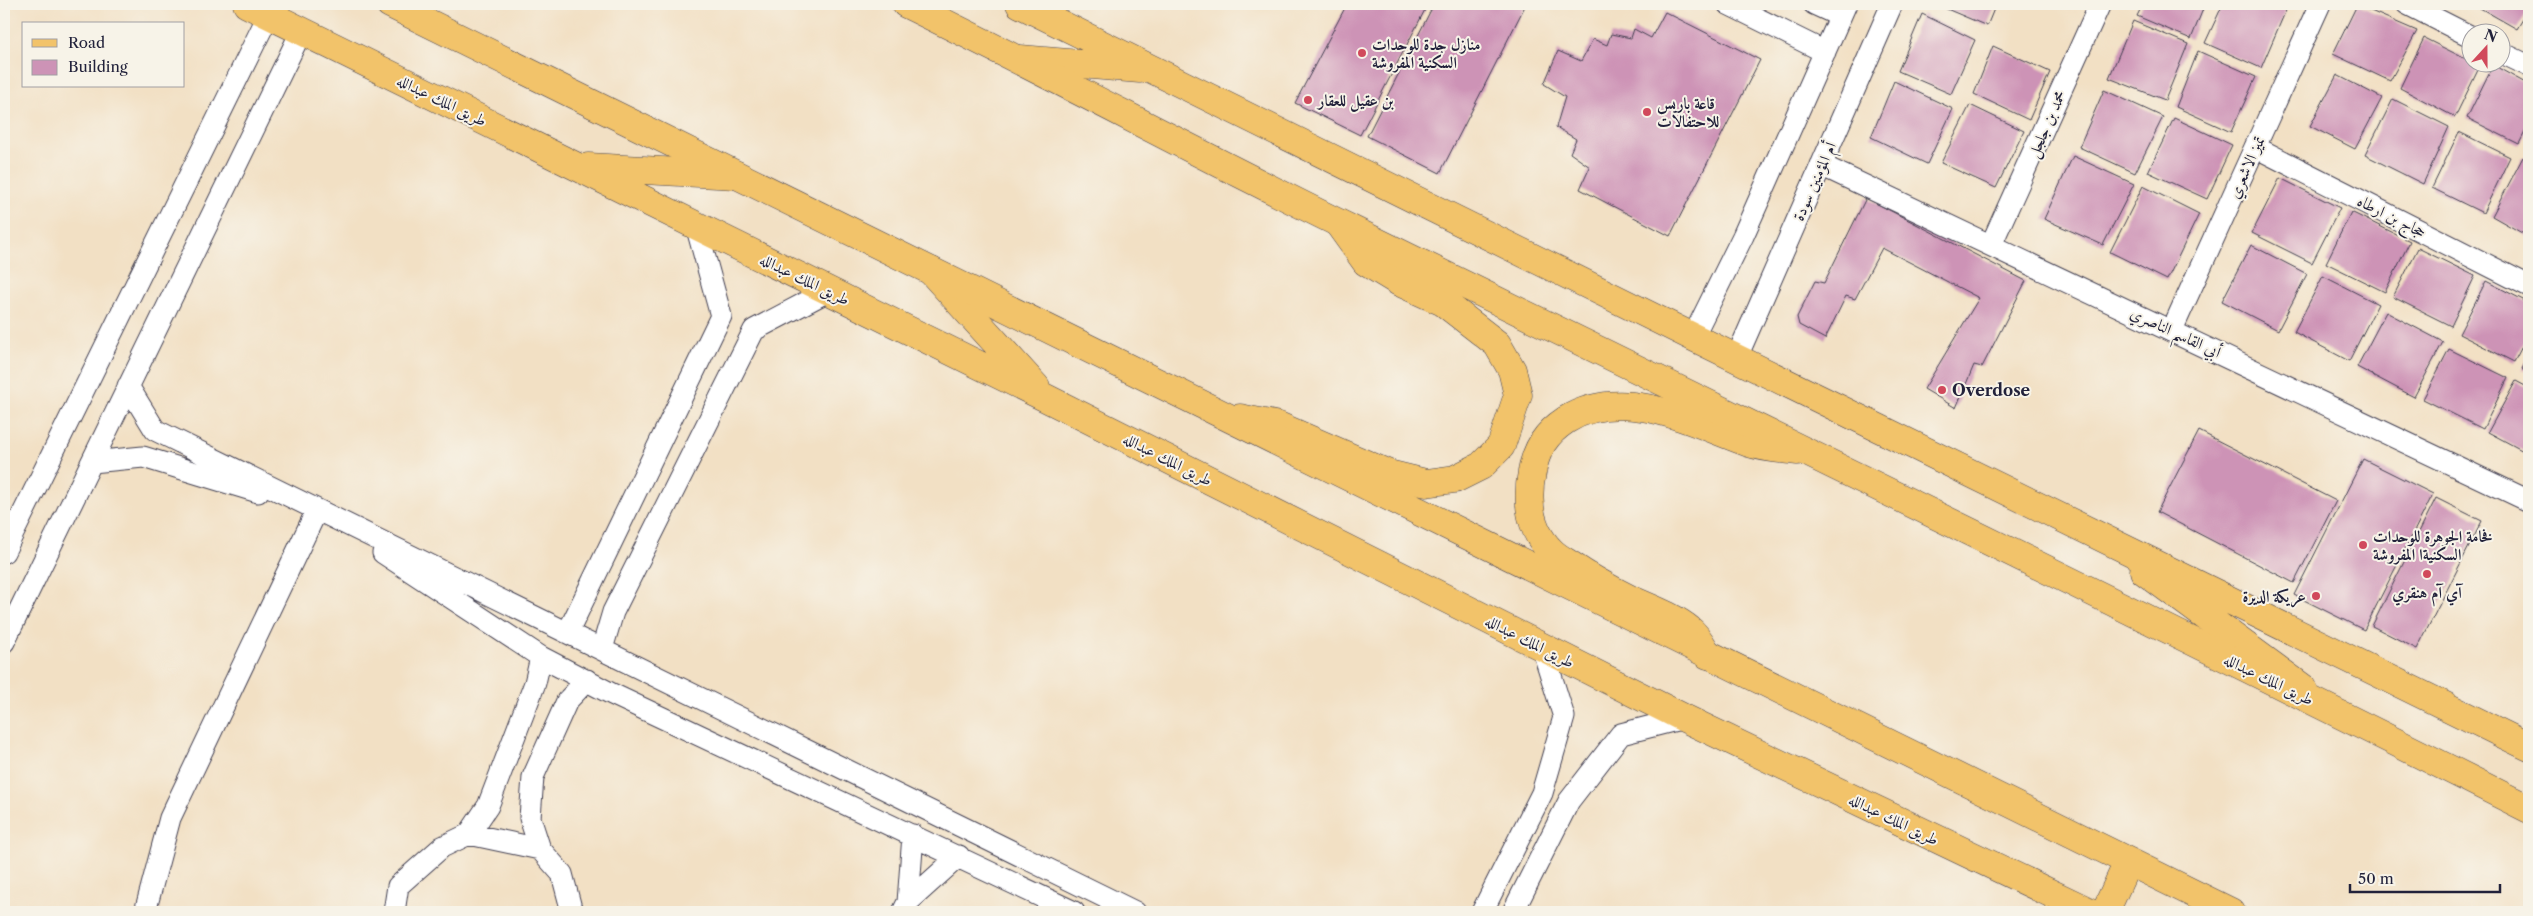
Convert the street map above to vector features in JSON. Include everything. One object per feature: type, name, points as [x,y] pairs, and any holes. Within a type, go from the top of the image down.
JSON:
[{"type":"main road","points":[[390,4],[2231,912]]},
{"type":"main road","name":"طريق الملك عبدالله","points":[[906,4],[1020,59],[1338,223],[1802,452],[2335,711],[2529,809]]},
{"type":"main road","points":[[1020,4],[1736,359],[2529,747]]},
{"type":"main road","name":"طريق الملك عبدالله","points":[[258,9],[1046,398],[1684,718],[2090,912]]},
{"type":"main road","points":[[1020,59],[1154,70]]},
{"type":"main road","points":[[576,166],[736,175]]},
{"type":"main road","points":[[1224,415],[1279,426],[1389,474],[1426,483],[1455,479],[1481,466],[1501,446],[1518,395],[1512,370],[1497,344],[1443,302],[1399,282],[1366,262],[1338,223]]},
{"type":"main road","points":[[931,271],[1046,398]]},
{"type":"main road","points":[[1708,655],[1692,631],[1668,616],[1586,576],[1552,553],[1538,532],[1529,507],[1529,485],[1534,458],[1544,438],[1576,414],[1600,407],[1622,405],[1666,412],[1695,421],[1751,444],[1802,452]]},
{"type":"main road","points":[[2086,529],[2335,711]]},
{"type":"main road","points":[[2105,912],[2128,862]]},
{"type":"street","points":[[1728,4],[1825,52]]},
{"type":"street","points":[[1693,337],[1743,236],[1843,10],[1814,4]]},
{"type":"street","name":"أم المؤمنين سودة","points":[[1736,359],[1892,4]]},
{"type":"street","name":"محمد بن جلجل","points":[[1991,245],[2100,4]]},
{"type":"street","name":"تميز الاشعري","points":[[2172,330],[2320,4]]},
{"type":"street","points":[[2407,4],[2460,31]]},
{"type":"street","points":[[4,552],[258,9]]},
{"type":"street","points":[[4,642],[302,30]]},
{"type":"street","points":[[2510,57],[2529,66]]},
{"type":"street","name":"حجاج بن ارطاه","points":[[2255,147],[2529,286]]},
{"type":"street","name":"أبي القاسم الناصري","points":[[1821,165],[2529,501]]},
{"type":"street","points":[[568,632],[721,316],[696,225]]},
{"type":"street","points":[[602,649],[613,612],[754,330],[828,291]]},
{"type":"street","points":[[128,386],[155,430],[1135,912]]},
{"type":"street","points":[[92,462],[142,456],[317,510],[541,657],[1074,912]]},
{"type":"street","points":[[145,912],[170,818],[317,510]]},
{"type":"street","points":[[1482,912],[1542,793],[1564,717],[1542,647]]},
{"type":"street","points":[[394,912],[398,886],[442,847],[469,834],[488,806],[535,684],[541,657]]},
{"type":"street","points":[[572,912],[562,874],[540,849],[530,818],[533,777],[567,701],[587,680]]},
{"type":"street","points":[[1513,912],[1569,801],[1621,734],[1684,718]]},
{"type":"street","points":[[469,834],[540,849]]},
{"type":"street","points":[[906,907],[913,835]]},
{"type":"street","points":[[906,907],[959,856]]},
{"type":"building","name":"منازل جدة للوحدات السكنية المفروشة","points":[[1347,4],[1428,4],[1360,135],[1295,103]]},
{"type":"building","points":[[1434,4],[1526,4],[1440,173],[1367,136]]},
{"type":"building","points":[[1935,4],[1996,4],[1987,26]]},
{"type":"building","points":[[2143,4],[2205,4],[2191,39],[2137,16]]},
{"type":"building","points":[[2223,4],[2273,4],[2286,10],[2261,68],[2205,43]]},
{"type":"building","points":[[2473,4],[2529,4],[2529,9],[2517,29],[2510,25],[2510,22],[2505,22]]},
{"type":"building","points":[[2357,5],[2417,31],[2390,81],[2333,54]]},
{"type":"building","name":"قاعة باريس للاحتفالات","points":[[1665,12],[1760,60],[1670,236],[1580,189],[1590,167],[1570,153],[1576,139],[1556,127],[1565,97],[1544,84],[1558,51],[1581,61],[1593,39],[1607,45],[1611,34],[1631,38],[1634,29],[1651,38]]},
{"type":"building","points":[[1922,14],[1975,40],[1951,94],[1898,71]]},
{"type":"building","points":[[2133,21],[2188,44],[2165,100],[2109,78]]},
{"type":"building","points":[[2424,38],[2460,56],[2460,72],[2477,72],[2455,117],[2400,88]]},
{"type":"building","points":[[1993,46],[2050,72],[2029,120],[1974,94]]},
{"type":"building","points":[[2198,51],[2256,77],[2231,132],[2176,107]]},
{"type":"building","points":[[2490,72],[2506,72],[2529,85],[2529,124],[2519,144],[2467,118]]},
{"type":"building","points":[[2337,75],[2382,98],[2355,149],[2310,126]]},
{"type":"building","points":[[1894,81],[1953,109],[1927,164],[1871,137]]},
{"type":"building","points":[[2104,90],[2163,117],[2135,173],[2079,147]]},
{"type":"building","points":[[2393,99],[2449,127],[2423,184],[2365,155]]},
{"type":"building","points":[[1970,105],[2024,131],[1996,188],[1941,163]]},
{"type":"building","points":[[2174,118],[2232,145],[2207,199],[2148,172]]},
{"type":"building","points":[[2459,132],[2510,157],[2483,213],[2432,188]]},
{"type":"building","points":[[2073,156],[2134,184],[2103,245],[2044,219]]},
{"type":"building","points":[[2523,157],[2529,160],[2529,237],[2492,216]]},
{"type":"building","points":[[2280,178],[2340,208],[2312,263],[2252,233]]},
{"type":"building","points":[[2143,186],[2199,214],[2167,280],[2110,252]]},
{"type":"building","points":[[1866,198],[2026,281],[1982,367],[1974,365],[1956,408],[1924,389],[1979,298],[1882,248],[1855,299],[1846,296],[1825,339],[1799,325],[1797,317],[1815,281],[1824,283]]},
{"type":"building","points":[[2351,212],[2410,241],[2385,292],[2326,263]]},
{"type":"building","points":[[2251,245],[2307,274],[2278,330],[2222,301]]},
{"type":"building","points":[[2418,248],[2475,276],[2451,326],[2393,297]]},
{"type":"building","points":[[2323,276],[2378,304],[2349,361],[2294,332]]},
{"type":"building","points":[[2486,281],[2529,303],[2529,333],[2514,362],[2459,334]]},
{"type":"building","points":[[2386,312],[2443,342],[2414,397],[2357,367]]},
{"type":"building","points":[[2449,349],[2508,378],[2483,429],[2423,399]]},
{"type":"building","points":[[2529,355],[2529,373],[2522,369]]},
{"type":"building","points":[[2516,381],[2529,388],[2529,454],[2488,432]]},
{"type":"building","points":[[2199,431],[2336,501],[2294,583],[2157,512]]},
{"type":"building","name":"فخامة الجوهرة للوحدات السكنيةا المفروشة","points":[[2363,459],[2433,494],[2364,630],[2294,595]]},
{"type":"building","name":"آي آم هنقري","points":[[2436,498],[2482,521],[2417,649],[2372,626]]},
{"type":"place","name":"منازل جدة للوحدات السكنية المفروشة","points":[[1362,53]]},
{"type":"place","name":"بن عقيل للعقار","points":[[1308,100]]},
{"type":"place","name":"قاعة باريس للاحتفالات","points":[[1647,112]]},
{"type":"place","name":"Overdose","points":[[1942,390]]},
{"type":"place","name":"فخامة الجوهرة للوحدات السكنيةا المفروشة","points":[[2363,545]]},
{"type":"place","name":"آي آم هنقري","points":[[2427,574]]},
{"type":"place","name":"عريكة الديرة","points":[[2316,596]]}]
